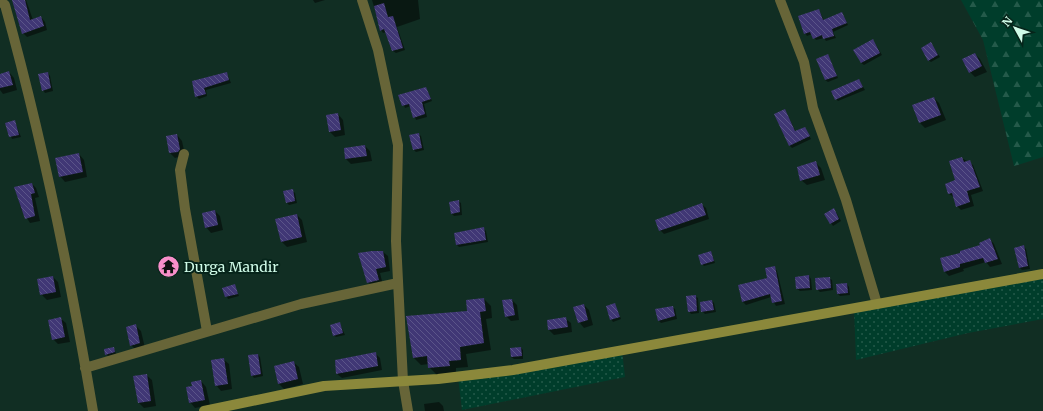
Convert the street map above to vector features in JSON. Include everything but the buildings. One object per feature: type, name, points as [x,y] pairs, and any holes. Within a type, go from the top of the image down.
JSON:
[{"type":"main road","points":[[204,411],[324,386],[438,379],[513,370],[1043,274]]},
{"type":"street","points":[[362,0],[378,50],[398,145],[396,241],[403,381],[408,411]]},
{"type":"street","points":[[780,0],[804,62],[812,108],[846,200],[877,304]]},
{"type":"street","points":[[0,1],[5,5],[18,51],[54,208],[93,411]]},
{"type":"street","points":[[184,154],[180,170],[184,201],[207,331]]},
{"type":"street","points":[[85,368],[300,304],[398,283]]},
{"type":"green space","points":[[961,0],[1043,0],[1043,157],[1014,166],[983,40]]},
{"type":"green space","points":[[1043,274],[1043,319],[968,333],[856,360],[854,308]]},
{"type":"green space","points":[[622,350],[625,377],[462,410],[458,377]]},
{"type":"place","name":"Durga Mandir","points":[[169,267]]}]
